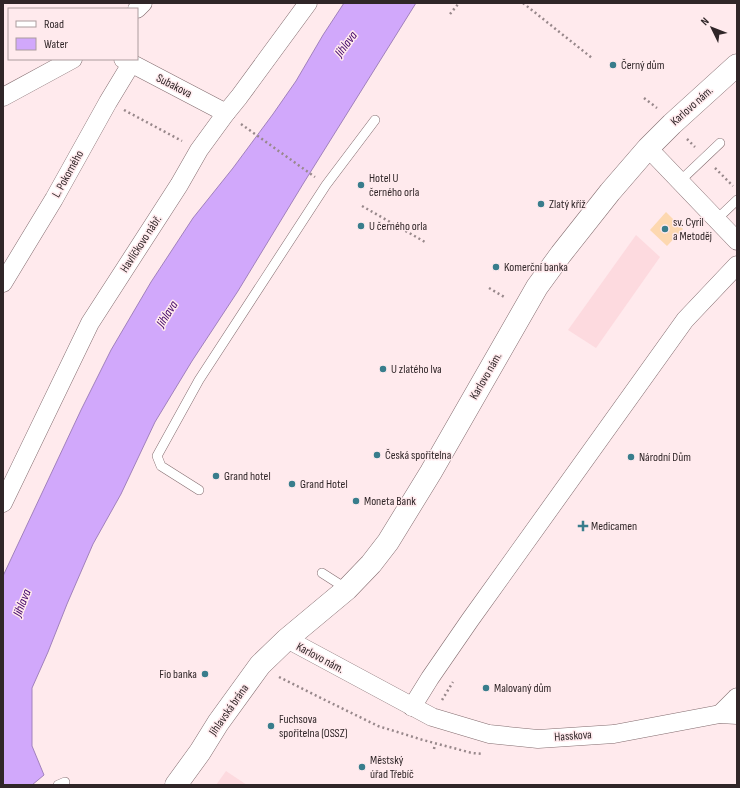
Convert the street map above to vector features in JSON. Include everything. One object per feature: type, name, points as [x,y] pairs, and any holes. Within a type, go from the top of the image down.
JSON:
[{"type":"street","name":"Havlíčkovo nábř.","points":[[3,503],[90,323],[179,185],[199,150],[231,117],[239,97],[308,3]]},
{"type":"street","points":[[3,97],[71,60]]},
{"type":"street","name":"Subakova","points":[[127,61],[231,117]]},
{"type":"street","name":"L. Pokorného","points":[[3,283],[54,199],[108,102],[127,61]]},
{"type":"street","name":"Karlovo nám.","points":[[412,707],[287,639],[347,589],[371,564],[388,542],[431,472],[537,287],[561,254],[610,192],[648,148],[737,65]]},
{"type":"street","points":[[648,148],[737,241]]},
{"type":"street","points":[[412,707],[470,620],[685,320],[737,265]]},
{"type":"street","name":"Jihlavská brána","points":[[176,785],[260,665],[287,639]]},
{"type":"street","points":[[728,714],[737,697]]},
{"type":"street","name":"Hasskova","points":[[412,707],[432,717],[489,734],[538,738],[614,734],[728,714]]},
{"type":"lane","points":[[199,490],[161,466],[158,456],[199,380],[326,185],[376,120]]},
{"type":"lane","points":[[680,181],[720,143]]},
{"type":"lane","points":[[717,219],[737,200]]},
{"type":"lane","points":[[322,573],[347,589]]},
{"type":"path","points":[[450,14],[459,3]]},
{"type":"path","points":[[523,3],[592,58]]},
{"type":"path","points":[[644,98],[656,108]]},
{"type":"path","points":[[108,102],[199,150]]},
{"type":"path","points":[[231,117],[326,185]]},
{"type":"path","points":[[686,138],[696,148]]},
{"type":"path","points":[[713,165],[737,190]]},
{"type":"path","points":[[362,206],[425,242]]},
{"type":"path","points":[[275,675],[326,702],[378,726],[435,744],[434,749]]},
{"type":"shaded area","points":[[666,212],[683,229],[667,246],[650,230]]},
{"type":"shaded area","points":[[636,235],[660,257],[596,348],[568,330]]},
{"type":"shaded area","points":[[226,771],[247,785],[216,785]]},
{"type":"water","name":"Jihlava","points":[[344,3],[416,3],[155,422],[121,494],[93,544],[32,688],[32,746],[44,775],[32,785],[3,785],[3,576],[111,350],[151,282],[193,218],[233,168],[296,81]]},
{"type":"place","name":"Černý dům","points":[[613,65]]},
{"type":"place","name":"Hotel U černého orla","points":[[361,185]]},
{"type":"place","name":"Zlatý kříž","points":[[541,204]]},
{"type":"place","name":"U černého orla","points":[[361,226]]},
{"type":"place","name":"sv. Cyril a Metoděj","points":[[665,229]]},
{"type":"place","name":"Komerční banka","points":[[496,267]]},
{"type":"place","name":"U zlatého lva","points":[[383,369]]},
{"type":"place","name":"Česká spořitelna","points":[[377,455]]},
{"type":"place","name":"Národní Dům","points":[[631,457]]},
{"type":"place","name":"Grand hotel","points":[[216,476]]},
{"type":"place","name":"Grand Hotel","points":[[292,484]]},
{"type":"place","name":"Moneta Bank","points":[[356,501]]},
{"type":"place","name":"Medicamen","points":[[583,526]]},
{"type":"place","name":"Fio banka","points":[[205,674]]},
{"type":"place","name":"Malovaný dům","points":[[486,688]]},
{"type":"place","name":"Fuchsova spořitelna (OSSZ)","points":[[271,726]]},
{"type":"place","name":"Městský úřad Třebíč","points":[[362,767]]}]
